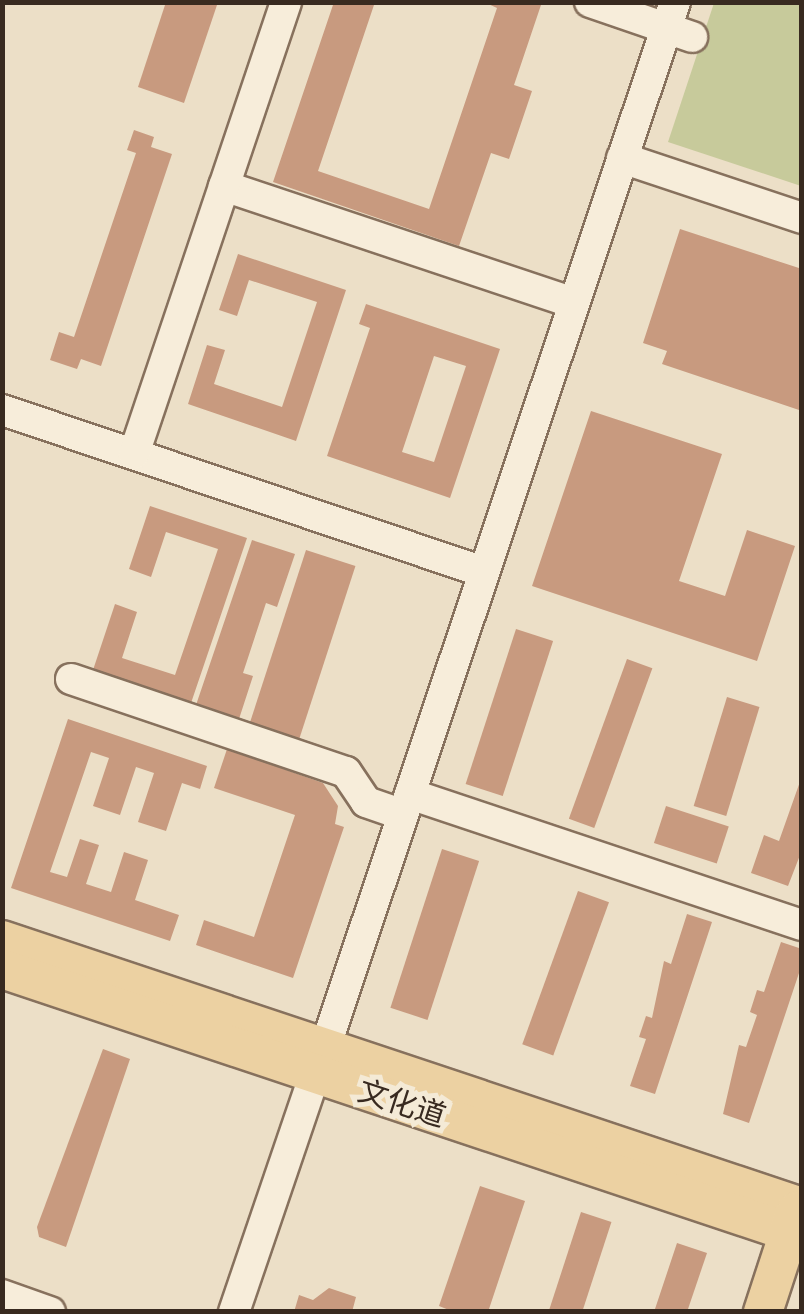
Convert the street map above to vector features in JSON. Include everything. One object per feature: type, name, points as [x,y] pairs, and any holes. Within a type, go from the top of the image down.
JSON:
[{"type":"main road","name":"文化道","points":[[2,940],[320,1061]]},
{"type":"main road","name":"文化道","points":[[2,969],[320,1061],[798,1215]]},
{"type":"main road","points":[[763,1312],[798,1215]]},
{"type":"main road","points":[[789,1312],[802,1273]]},
{"type":"lane","points":[[134,454],[286,2]]},
{"type":"lane","points":[[234,1312],[622,158],[678,22],[590,2]]},
{"type":"lane","points":[[622,158],[802,218]]},
{"type":"lane","points":[[224,186],[574,303]]},
{"type":"lane","points":[[2,410],[484,572]]},
{"type":"lane","points":[[71,680],[346,772],[366,802],[406,805],[802,925]]},
{"type":"lane","points":[[2,1295],[50,1312]]},
{"type":"green space","points":[[714,3],[801,3],[801,186],[668,142]]},
{"type":"building","points":[[166,2],[218,2],[184,103],[138,87]]},
{"type":"building","points":[[334,2],[375,2],[318,171],[429,209],[497,8],[484,2],[542,2],[514,85],[532,91],[509,159],[491,153],[459,246],[273,182]]},
{"type":"building","points":[[134,130],[154,137],[151,147],[172,154],[101,366],[81,359],[77,369],[50,360],[59,332],[74,337],[136,153],[127,150]]},
{"type":"building","points":[[680,229],[802,269],[802,411],[662,364],[667,351],[643,343]]},
{"type":"building","points":[[238,254],[346,290],[296,441],[188,404],[207,345],[225,350],[214,384],[282,407],[317,302],[249,280],[237,316],[219,310]]},
{"type":"building","points":[[366,304],[500,349],[450,498],[327,456],[370,328],[359,324]],"holes":[[[434,356],[466,366],[434,462],[402,452]]]},
{"type":"building","points":[[591,411],[722,454],[679,581],[725,596],[747,530],[795,546],[757,661],[532,586]]},
{"type":"building","points":[[150,506],[247,538],[190,706],[92,673],[115,604],[137,612],[122,658],[175,675],[218,549],[166,532],[151,577],[129,569]]},
{"type":"building","points":[[252,540],[295,554],[277,607],[266,603],[243,673],[253,676],[239,719],[196,705]]},
{"type":"building","points":[[306,550],[355,566],[299,740],[249,724]]},
{"type":"building","points":[[516,629],[553,641],[503,796],[466,784]]},
{"type":"building","points":[[627,659],[652,668],[594,828],[569,819]]},
{"type":"building","points":[[727,697],[760,707],[726,816],[694,806]]},
{"type":"building","points":[[68,719],[207,766],[200,789],[182,783],[166,831],[138,822],[154,773],[136,767],[120,815],[93,806],[109,758],[91,752],[50,872],[67,877],[80,839],[99,845],[86,884],[111,892],[124,852],[148,860],[135,900],[179,915],[170,941],[11,888]]},
{"type":"building","points":[[227,749],[323,783],[338,806],[335,824],[344,827],[293,978],[196,945],[204,920],[254,937],[295,815],[214,788]]},
{"type":"building","points":[[802,776],[802,850],[788,886],[751,873],[764,835],[779,841]]},
{"type":"building","points":[[666,806],[729,826],[717,863],[654,843]]},
{"type":"building","points":[[442,849],[479,861],[427,1020],[390,1008]]},
{"type":"building","points":[[578,891],[609,902],[553,1055],[522,1044]]},
{"type":"building","points":[[687,914],[712,922],[655,1094],[630,1086],[646,1039],[639,1037],[646,1016],[652,1018],[664,961],[671,964]]},
{"type":"building","points":[[781,942],[802,949],[802,964],[749,1123],[723,1114],[739,1045],[746,1047],[757,1015],[750,1012],[757,990],[764,992]]},
{"type":"building","points":[[103,1049],[130,1059],[66,1247],[39,1237],[37,1227]]},
{"type":"building","points":[[480,1186],[525,1201],[488,1312],[454,1312],[439,1306]]},
{"type":"building","points":[[581,1212],[611,1222],[582,1312],[549,1312]]},
{"type":"building","points":[[677,1243],[707,1253],[687,1312],[654,1312]]},
{"type":"building","points":[[329,1288],[356,1297],[352,1312],[294,1312],[299,1295],[313,1300]]}]
